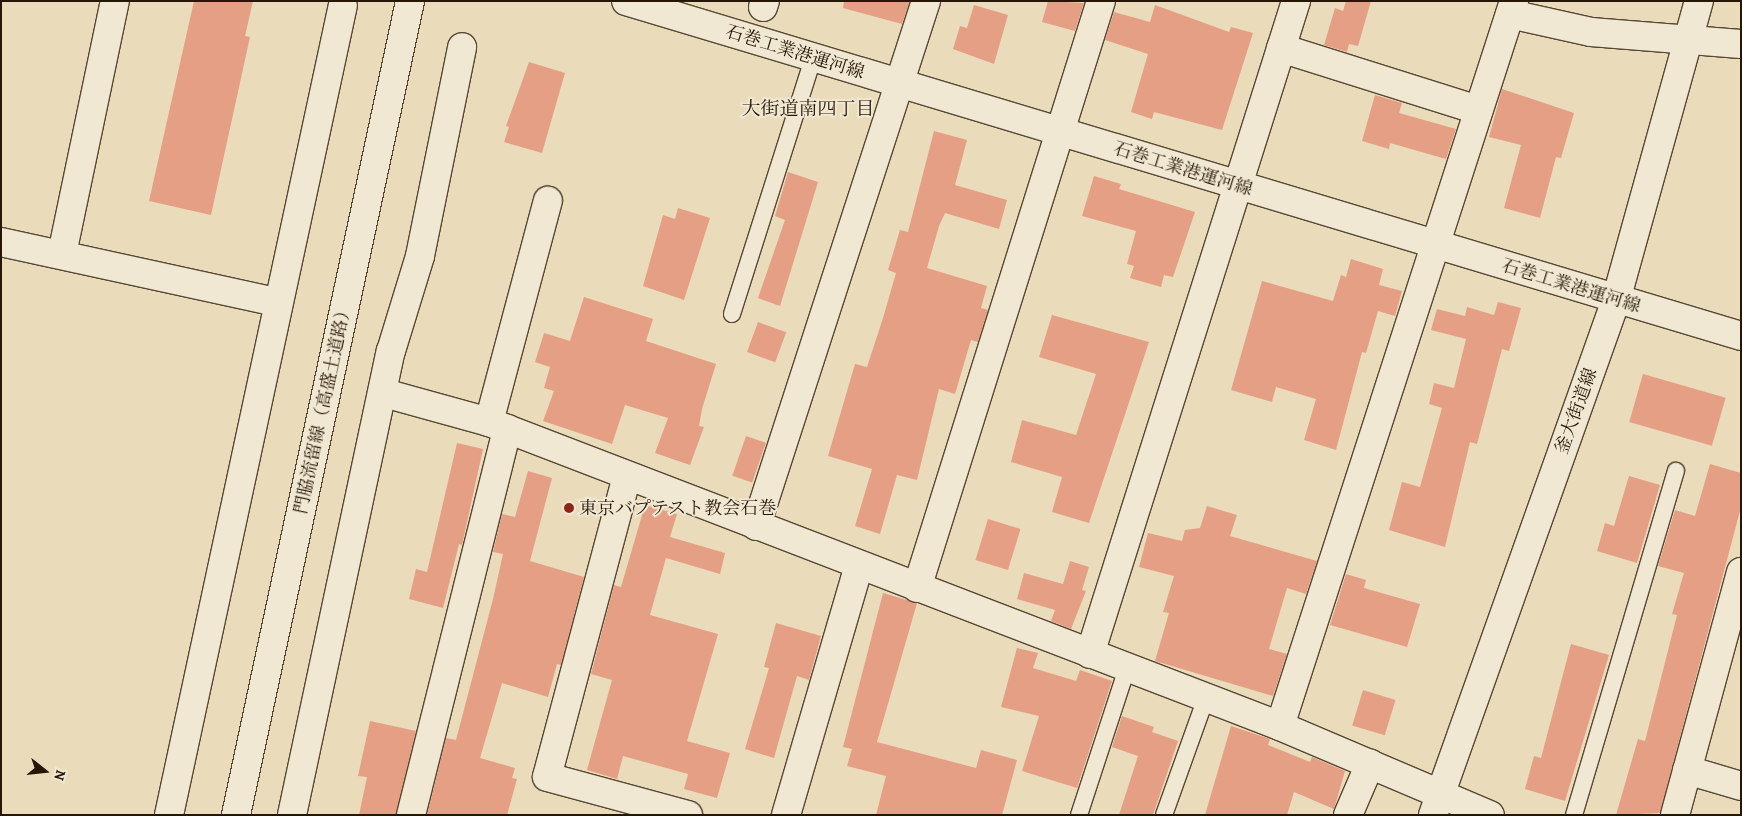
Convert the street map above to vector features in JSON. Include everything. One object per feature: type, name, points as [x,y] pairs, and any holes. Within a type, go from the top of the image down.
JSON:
[{"type":"street","points":[[62,254],[115,1]]},
{"type":"street","name":"門脇流留線（高盛土道路）","points":[[236,815],[410,1]]},
{"type":"street","name":"石巻工業港運河線","points":[[626,1],[1741,336]]},
{"type":"street","points":[[756,526],[926,1]]},
{"type":"street","points":[[917,588],[1101,1]]},
{"type":"street","points":[[1090,654],[1296,1]]},
{"type":"street","name":"釜大街道線","points":[[1437,804],[1616,300],[1699,1]]},
{"type":"street","points":[[169,815],[277,302],[343,5]]},
{"type":"street","points":[[1280,726],[1433,244],[1512,8],[1591,32],[1741,44]]},
{"type":"street","points":[[292,815],[392,351],[420,256],[462,47]]},
{"type":"street","points":[[1281,48],[1478,110]]},
{"type":"street","points":[[411,815],[548,202]]},
{"type":"street","points":[[1,242],[277,302]]},
{"type":"street","points":[[384,393],[498,426],[1280,726],[1370,764],[1437,804],[1490,815]]},
{"type":"street","points":[[626,476],[547,777],[688,815]]},
{"type":"street","points":[[786,815],[859,566]]},
{"type":"street","points":[[1675,815],[1737,605],[1741,572]]},
{"type":"street","points":[[1348,815],[1370,764]]},
{"type":"street","points":[[1687,770],[1741,786]]},
{"type":"lane","points":[[732,314],[813,58]]},
{"type":"lane","points":[[1574,815],[1676,471]]},
{"type":"lane","points":[[1079,815],[1127,668]]},
{"type":"lane","points":[[1164,815],[1206,698]]},
{"type":"building","points":[[194,1],[253,1],[245,36],[250,37],[211,215],[149,201]]},
{"type":"building","points":[[844,1],[910,1],[902,24],[843,8]]},
{"type":"building","points":[[1048,1],[1084,3],[1075,31],[1042,22]]},
{"type":"building","points":[[1346,1],[1371,1],[1358,46],[1349,44],[1347,52],[1324,45],[1335,8],[1343,11]]},
{"type":"building","points":[[974,5],[1008,15],[994,64],[953,49],[960,26],[967,28]]},
{"type":"building","points":[[1155,5],[1229,32],[1231,27],[1253,33],[1222,130],[1154,112],[1152,119],[1131,112],[1148,54],[1105,40],[1114,12],[1150,22]]},
{"type":"building","points":[[529,62],[565,73],[542,153],[504,142],[509,127],[506,126]]},
{"type":"building","points":[[1502,89],[1574,113],[1561,158],[1556,157],[1540,218],[1504,208],[1521,145],[1489,137]]},
{"type":"building","points":[[1375,95],[1402,103],[1399,113],[1456,129],[1446,159],[1390,143],[1389,149],[1362,141]]},
{"type":"building","points":[[934,131],[967,140],[955,185],[1007,200],[999,229],[945,213],[939,226],[927,268],[987,286],[981,308],[988,310],[978,342],[971,340],[955,394],[939,389],[917,480],[897,475],[880,534],[855,526],[872,469],[828,456],[855,364],[867,367],[883,318],[896,273],[888,270],[900,230],[908,232]]},
{"type":"building","points":[[788,172],[818,182],[780,306],[758,298],[785,220],[775,216]]},
{"type":"building","points":[[1094,176],[1121,184],[1119,189],[1195,212],[1173,277],[1164,275],[1161,287],[1130,278],[1134,266],[1127,264],[1136,231],[1082,216]]},
{"type":"building","points":[[678,208],[710,218],[684,300],[643,286],[663,215],[675,219]]},
{"type":"building","points":[[1351,259],[1383,269],[1379,285],[1402,291],[1395,316],[1378,311],[1366,353],[1362,352],[1336,450],[1304,440],[1316,399],[1276,387],[1272,402],[1231,390],[1262,281],[1333,301],[1341,275],[1346,277]]},
{"type":"building","points":[[584,297],[653,319],[646,341],[716,364],[702,409],[699,426],[704,427],[690,465],[655,453],[668,418],[625,405],[612,444],[543,421],[554,391],[544,388],[550,367],[535,362],[544,333],[570,341]]},
{"type":"building","points":[[1498,302],[1521,308],[1509,351],[1502,349],[1477,444],[1470,442],[1445,547],[1389,530],[1402,482],[1420,487],[1442,408],[1429,404],[1434,383],[1454,388],[1466,339],[1431,330],[1437,309],[1465,316],[1467,307],[1494,315]]},
{"type":"building","points":[[1052,315],[1149,342],[1089,523],[1052,512],[1062,477],[1011,462],[1022,420],[1076,435],[1096,374],[1039,357]]},
{"type":"building","points":[[758,322],[786,332],[775,362],[747,352]]},
{"type":"building","points":[[1643,374],[1726,398],[1712,446],[1629,422]]},
{"type":"building","points":[[746,436],[766,443],[752,483],[732,476]]},
{"type":"building","points":[[457,443],[483,449],[462,545],[459,544],[443,608],[409,599],[416,569],[427,572]]},
{"type":"building","points":[[1710,464],[1741,473],[1741,507],[1660,813],[1616,815],[1638,739],[1645,741],[1677,615],[1672,614],[1684,573],[1658,566],[1675,510],[1695,516]]},
{"type":"building","points":[[528,471],[552,478],[530,561],[584,577],[561,665],[557,664],[548,697],[502,683],[480,758],[515,768],[512,778],[517,779],[507,815],[427,815],[446,738],[456,740],[493,599],[503,554],[493,552],[502,514],[515,517]]},
{"type":"building","points":[[1629,476],[1660,485],[1637,563],[1597,551],[1605,523],[1614,526]]},
{"type":"building","points":[[645,505],[677,514],[670,537],[725,553],[720,574],[666,558],[650,615],[718,634],[687,741],[730,753],[717,798],[684,789],[688,774],[623,756],[617,779],[587,770],[612,680],[591,674],[614,585],[621,587]]},
{"type":"building","points":[[1207,506],[1237,515],[1230,536],[1317,561],[1306,594],[1287,588],[1269,649],[1287,654],[1273,696],[1155,661],[1169,613],[1163,612],[1174,576],[1139,567],[1148,533],[1182,541],[1185,530],[1200,528]]},
{"type":"building","points":[[988,519],[1021,529],[1008,570],[975,560]]},
{"type":"building","points":[[1070,561],[1089,567],[1082,590],[1086,591],[1071,629],[1051,621],[1055,610],[1017,599],[1024,573],[1063,584]]},
{"type":"building","points":[[1346,574],[1366,580],[1364,588],[1420,604],[1407,647],[1330,625]]},
{"type":"building","points":[[883,593],[917,603],[877,742],[976,768],[981,750],[1017,760],[1002,815],[876,815],[886,776],[847,766],[852,749],[843,747]]},
{"type":"building","points":[[776,623],[821,636],[809,680],[797,676],[774,758],[745,749],[769,668],[764,667]]},
{"type":"building","points":[[1571,644],[1609,655],[1565,801],[1525,789],[1534,756],[1541,758]]},
{"type":"building","points":[[1017,648],[1038,653],[1033,668],[1076,681],[1080,670],[1112,681],[1077,788],[1022,771],[1039,716],[1001,707]]},
{"type":"building","points":[[1363,690],[1396,700],[1385,735],[1352,725]]},
{"type":"building","points":[[1122,716],[1154,727],[1152,732],[1178,741],[1153,815],[1119,815],[1138,756],[1112,747]]},
{"type":"building","points":[[370,721],[416,731],[396,815],[359,815],[367,777],[358,776]]},
{"type":"building","points":[[1231,726],[1270,739],[1268,745],[1310,762],[1312,757],[1345,771],[1334,809],[1294,792],[1287,815],[1205,815]]},
{"type":"place","name":"東京バプテスト教会石巻","points":[[569,508]]},
{"type":"district","name":"大街道南四丁目","points":[[808,110]]}]
